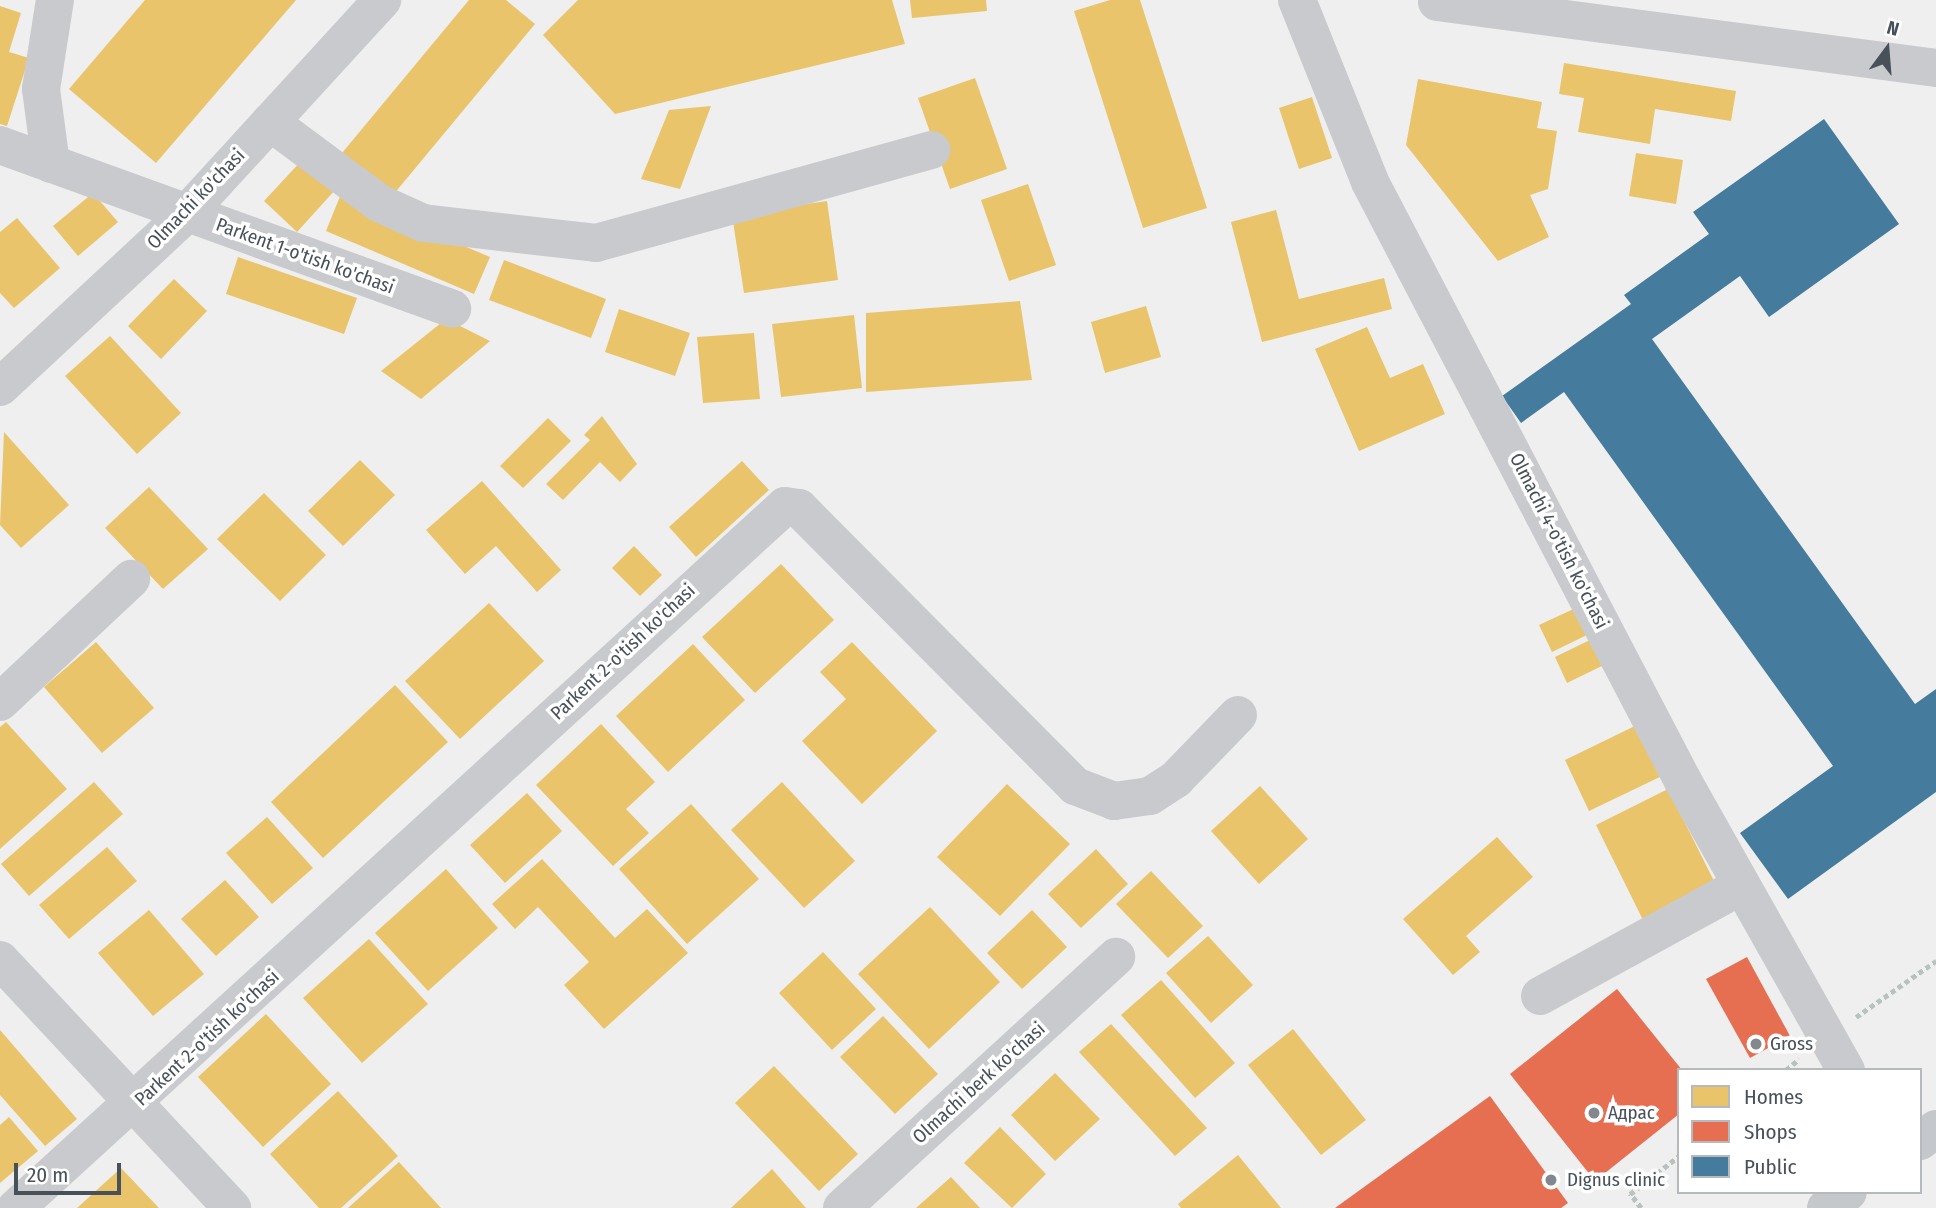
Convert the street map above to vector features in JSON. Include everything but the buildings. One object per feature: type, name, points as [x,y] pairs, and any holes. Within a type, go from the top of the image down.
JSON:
[{"type":"main road","points":[[1826,1208],[1845,1194]]},
{"type":"street","points":[[51,164],[41,89],[55,0]]},
{"type":"street","name":"Olmachi ko'chasi","points":[[0,387],[187,213],[382,0]]},
{"type":"street","name":"Olmachi 4-o'tish ko'chasi","points":[[1297,0],[1370,182],[1741,886],[1845,1068]]},
{"type":"street","points":[[1437,2],[1936,68]]},
{"type":"street","points":[[270,122],[379,203],[423,223],[596,243],[931,150]]},
{"type":"street","name":"Parkent 1-o'tish ko'chasi","points":[[0,145],[452,309]]},
{"type":"street","name":"Parkent 2-o'tish ko'chasi","points":[[16,1208],[133,1107],[785,506],[799,508],[1074,786],[1114,800],[1150,796],[1176,779],[1238,715]]},
{"type":"street","points":[[0,702],[131,579]]},
{"type":"street","points":[[1540,996],[1741,886]]},
{"type":"street","name":"Olmachi berk ko'chasi","points":[[842,1208],[1116,957]]},
{"type":"street","points":[[0,960],[133,1107],[232,1208]]},
{"type":"path","points":[[1641,1208],[1630,1194],[1677,1158]]},
{"type":"place","name":"Gross","points":[[1756,1044]]},
{"type":"place","name":"Адрас","points":[[1594,1113]]},
{"type":"place","name":"Dignus clinic","points":[[1551,1180]]}]
